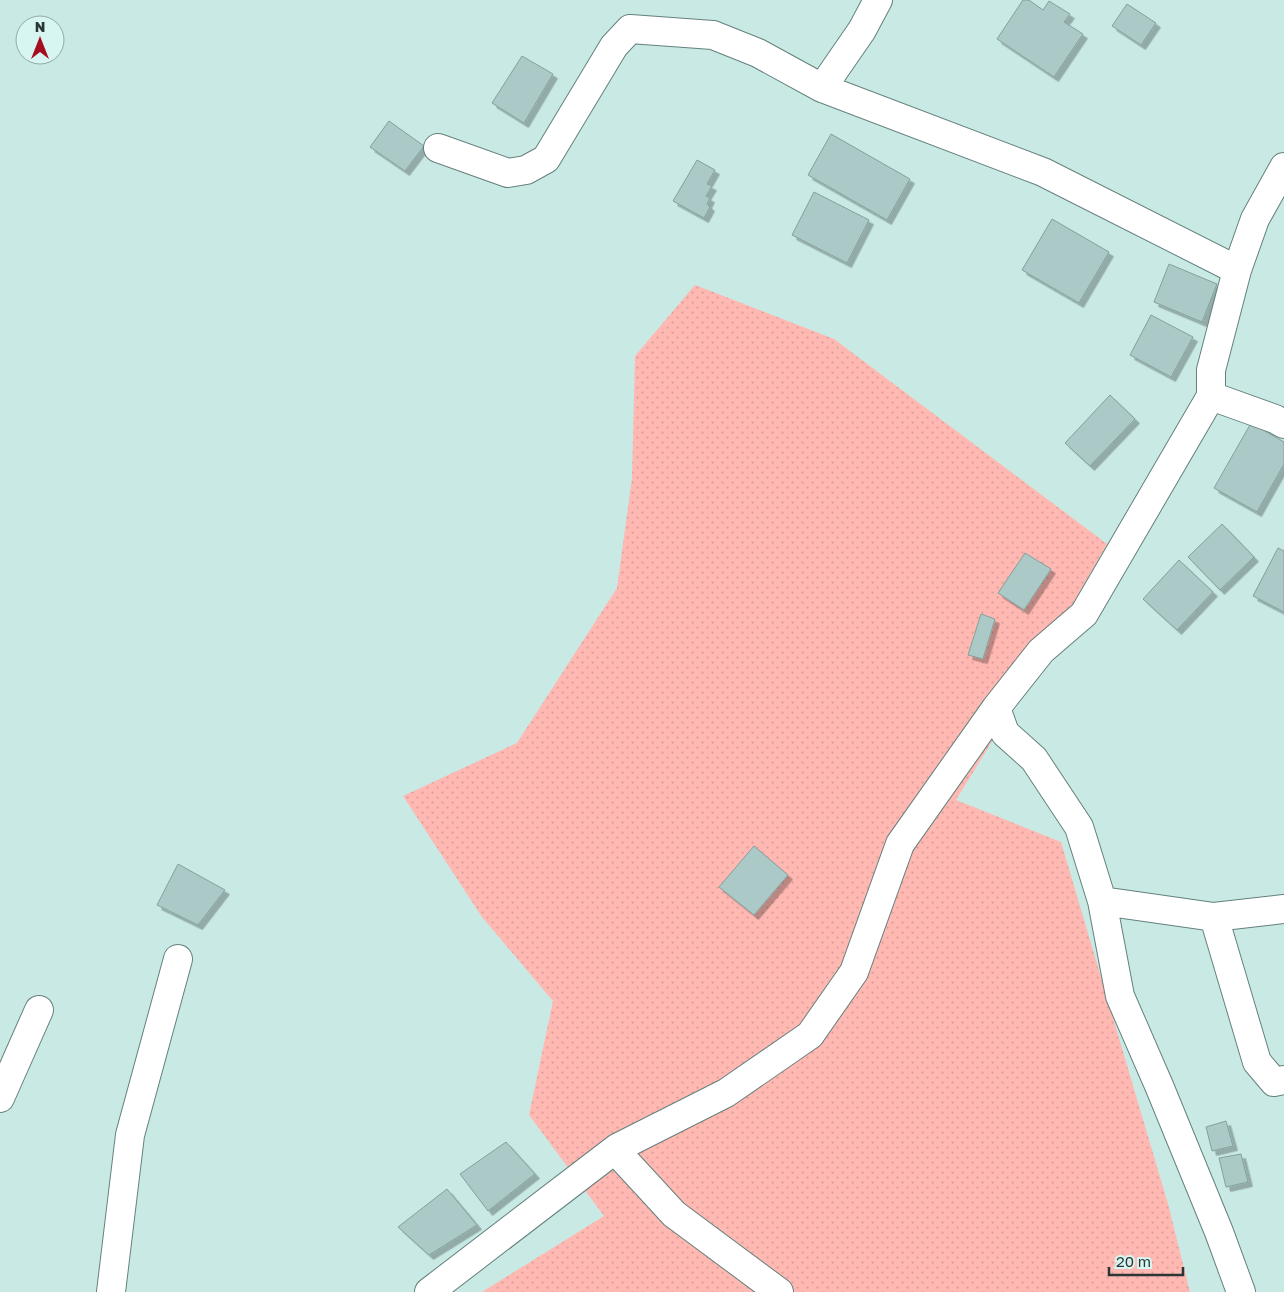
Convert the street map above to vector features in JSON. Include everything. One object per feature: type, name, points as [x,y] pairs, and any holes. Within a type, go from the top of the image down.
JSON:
[{"type":"street","points":[[822,88],[862,30],[878,0]]},
{"type":"street","points":[[438,148],[508,173],[526,170],[546,159],[614,46],[630,29],[713,35],[758,53],[822,88],[1043,172],[1237,270]]},
{"type":"street","points":[[429,1292],[615,1150],[726,1093],[810,1035],[854,972],[900,844],[996,708],[1041,651],[1084,614],[1211,396],[1211,370],[1237,270],[1255,219],[1284,167]]},
{"type":"street","points":[[1211,396],[1284,424]]},
{"type":"street","points":[[996,708],[1005,733],[1034,759],[1079,827],[1102,901],[1120,996],[1216,1223],[1240,1292]]},
{"type":"street","points":[[1102,901],[1214,917],[1284,910]]},
{"type":"street","points":[[1214,917],[1256,1062],[1274,1082],[1284,1080]]},
{"type":"street","points":[[111,1292],[130,1135],[178,959]]},
{"type":"street","points":[[0,1098],[39,1010]]},
{"type":"street","points":[[615,1150],[674,1214],[779,1292]]},
{"type":"shaded area","points":[[695,285],[834,339],[1107,544],[1026,686],[956,800],[1061,842],[1168,1204],[1190,1292],[482,1292],[604,1216],[529,1115],[553,1001],[482,917],[403,796],[517,743],[617,588],[632,478],[635,356]]},
{"type":"building","points":[[1023,0],[1029,0],[1043,10],[1049,1],[1070,14],[1064,22],[1083,34],[1054,77],[997,39]]},
{"type":"building","points":[[1127,4],[1156,23],[1141,45],[1112,26]]},
{"type":"building","points":[[522,56],[553,74],[524,123],[492,103]]},
{"type":"building","points":[[389,121],[424,146],[405,171],[370,147]]},
{"type":"building","points":[[831,134],[910,179],[887,220],[808,175]]},
{"type":"building","points":[[697,160],[715,170],[707,184],[712,186],[706,196],[710,198],[707,204],[710,207],[704,218],[673,201]]},
{"type":"building","points":[[814,192],[869,220],[847,263],[792,235]]},
{"type":"building","points":[[1052,219],[1109,252],[1079,303],[1022,270]]},
{"type":"building","points":[[1169,264],[1217,284],[1202,322],[1154,302]]},
{"type":"building","points":[[1151,315],[1193,337],[1171,377],[1130,355]]},
{"type":"building","points":[[1110,395],[1135,419],[1090,466],[1065,443]]},
{"type":"building","points":[[1251,423],[1284,442],[1284,464],[1257,512],[1214,488]]},
{"type":"building","points":[[1222,524],[1254,557],[1220,590],[1188,557]]},
{"type":"building","points":[[1278,548],[1284,551],[1284,612],[1253,596]]},
{"type":"building","points":[[1025,553],[1051,569],[1024,610],[998,593]]},
{"type":"building","points":[[1179,560],[1213,592],[1177,630],[1143,599]]},
{"type":"building","points":[[981,614],[995,619],[983,659],[968,655]]},
{"type":"building","points":[[754,846],[788,875],[754,915],[719,887]]},
{"type":"building","points":[[178,864],[225,890],[198,925],[157,905]]},
{"type":"building","points":[[1226,1121],[1233,1146],[1212,1151],[1206,1127]]},
{"type":"building","points":[[506,1142],[535,1174],[488,1211],[460,1174]]},
{"type":"building","points":[[1241,1154],[1248,1182],[1226,1187],[1219,1158]]},
{"type":"building","points":[[447,1189],[477,1225],[429,1255],[398,1227]]}]
